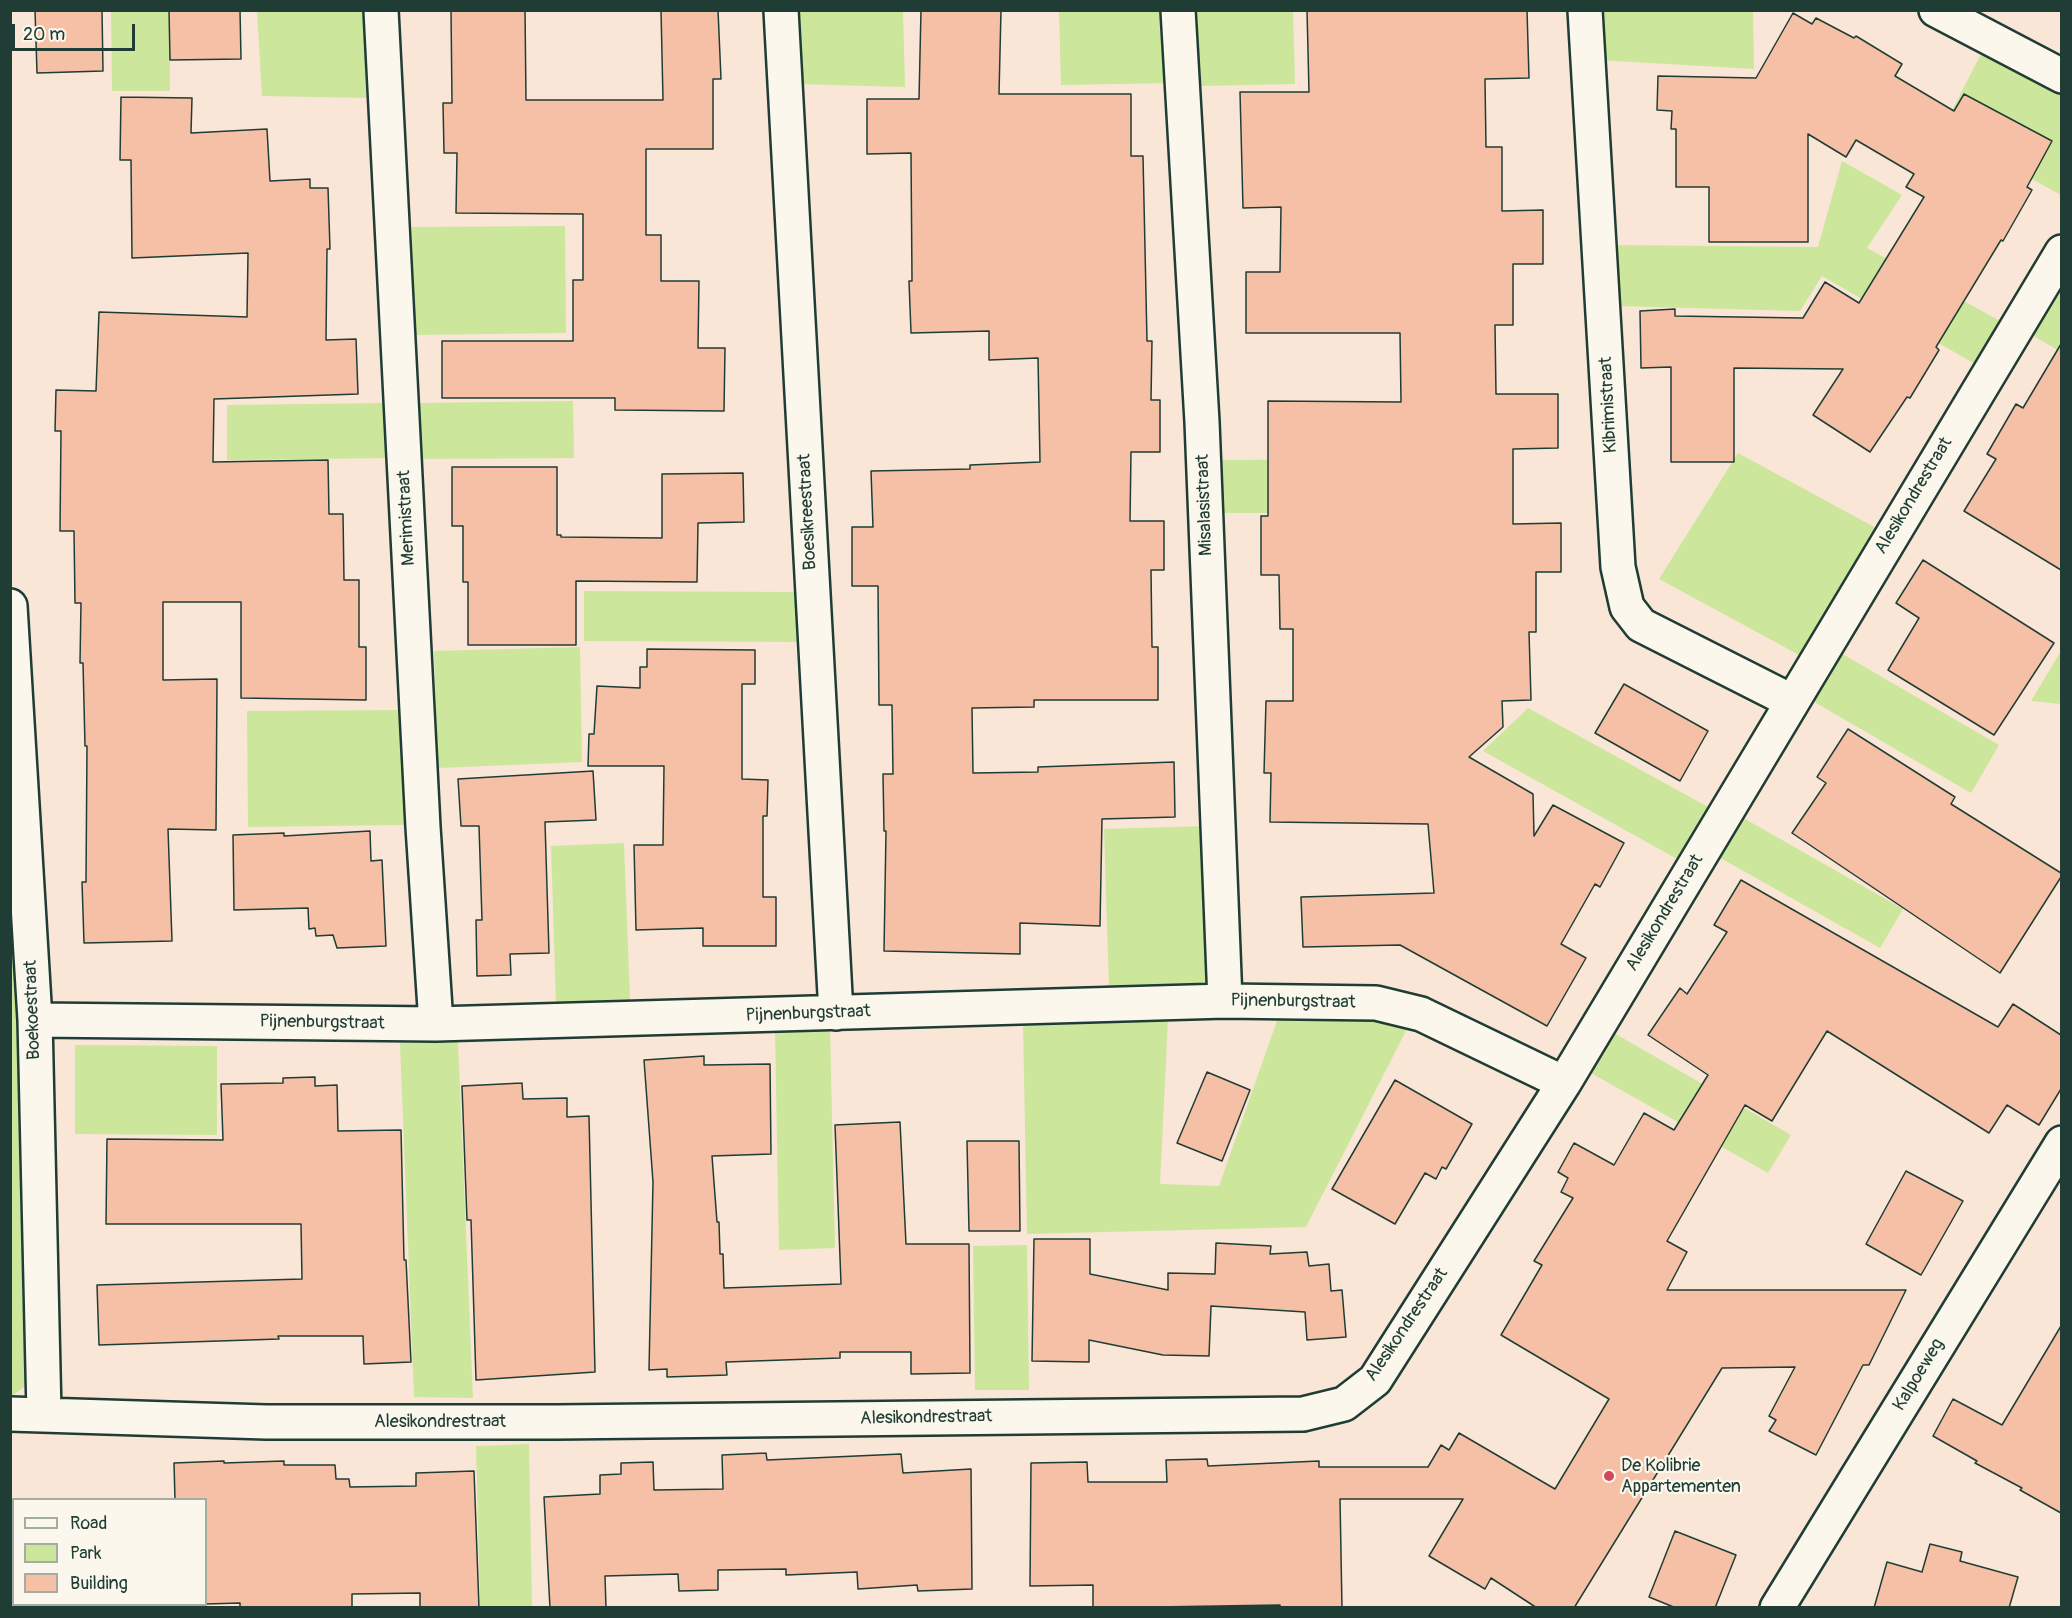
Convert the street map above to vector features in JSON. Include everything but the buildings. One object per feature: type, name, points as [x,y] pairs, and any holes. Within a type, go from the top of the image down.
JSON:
[{"type":"street","name":"Merimistraat","points":[[381,10],[423,827],[436,1024]]},
{"type":"street","name":"Boesikreestraat","points":[[781,10],[836,1013]]},
{"type":"street","name":"Misalasistraat","points":[[1178,10],[1202,434],[1225,1001]]},
{"type":"street","name":"Kibrimistraat","points":[[1585,10],[1618,567],[1627,607],[1641,625],[1791,701]]},
{"type":"street","points":[[1936,10],[2061,76]]},
{"type":"street","name":"Alesikondrestraat","points":[[10,1414],[266,1422],[557,1422],[1303,1414],[1344,1404],[1375,1380],[1564,1083],[2061,252]]},
{"type":"street","name":"Boekoestraat","points":[[10,606],[35,1020],[44,1414]]},
{"type":"street","name":"Pijnenburgstraat","points":[[35,1020],[436,1024],[1225,1001],[1376,1003],[1421,1014],[1564,1083]]},
{"type":"street","name":"Kalpoeweg","points":[[1777,1608],[2061,1143]]},
{"type":"green space","points":[[111,11],[170,11],[170,91],[112,91]]},
{"type":"green space","points":[[257,11],[364,11],[366,98],[262,96]]},
{"type":"green space","points":[[793,11],[903,11],[905,87],[797,84]]},
{"type":"green space","points":[[1059,11],[1167,11],[1171,83],[1061,85]]},
{"type":"green space","points":[[1196,11],[1293,11],[1295,84],[1197,86]]},
{"type":"green space","points":[[1596,11],[1753,11],[1754,69],[1598,60]]},
{"type":"green space","points":[[1982,52],[2061,93],[2061,195],[1942,130]]},
{"type":"green space","points":[[1842,161],[1902,195],[1867,248],[2002,322],[1975,364],[1822,276],[1800,311],[1616,306],[1615,245],[1818,247]]},
{"type":"green space","points":[[565,226],[566,333],[414,335],[412,227]]},
{"type":"green space","points":[[2061,285],[2061,352],[2032,335]]},
{"type":"green space","points":[[573,401],[574,458],[420,459],[420,403]]},
{"type":"green space","points":[[390,403],[390,458],[227,460],[227,405]]},
{"type":"green space","points":[[1738,453],[1876,528],[1801,656],[1659,579]]},
{"type":"green space","points":[[1406,459],[1406,513],[1222,513],[1222,460]]},
{"type":"green space","points":[[584,591],[800,592],[802,642],[584,641]]},
{"type":"green space","points":[[580,647],[582,762],[438,768],[434,651]]},
{"type":"green space","points":[[2061,651],[2061,704],[2031,701]]},
{"type":"green space","points":[[1839,652],[1999,745],[1971,793],[1811,700]]},
{"type":"green space","points":[[1528,708],[1710,808],[1679,860],[1483,751]]},
{"type":"green space","points":[[401,710],[404,825],[248,827],[247,711]]},
{"type":"green space","points":[[1740,816],[1903,909],[1880,948],[1717,856]]},
{"type":"green space","points":[[10,824],[22,1021],[29,1383],[11,1397]]},
{"type":"green space","points":[[1209,826],[1211,978],[1202,988],[1109,990],[1104,829]]},
{"type":"green space","points":[[624,843],[630,1000],[556,1003],[551,846]]},
{"type":"green space","points":[[1168,1018],[1160,1184],[1219,1186],[1278,1018],[1411,1021],[1306,1227],[1027,1234],[1023,1024]]},
{"type":"green space","points":[[775,1029],[830,1029],[835,1248],[779,1250]]},
{"type":"green space","points":[[1614,1033],[1791,1135],[1768,1173],[1591,1073]]},
{"type":"green space","points":[[458,1042],[473,1398],[414,1397],[400,1043]]},
{"type":"green space","points":[[75,1045],[217,1046],[217,1135],[75,1134]]},
{"type":"green space","points":[[1027,1245],[1029,1390],[975,1390],[973,1246]]},
{"type":"green space","points":[[529,1444],[532,1607],[480,1607],[476,1446]]},
{"type":"waterway","points":[[10,1590],[12,1608]]},
{"type":"place","name":"De Kolibrie Appartementen","points":[[1609,1476]]}]
